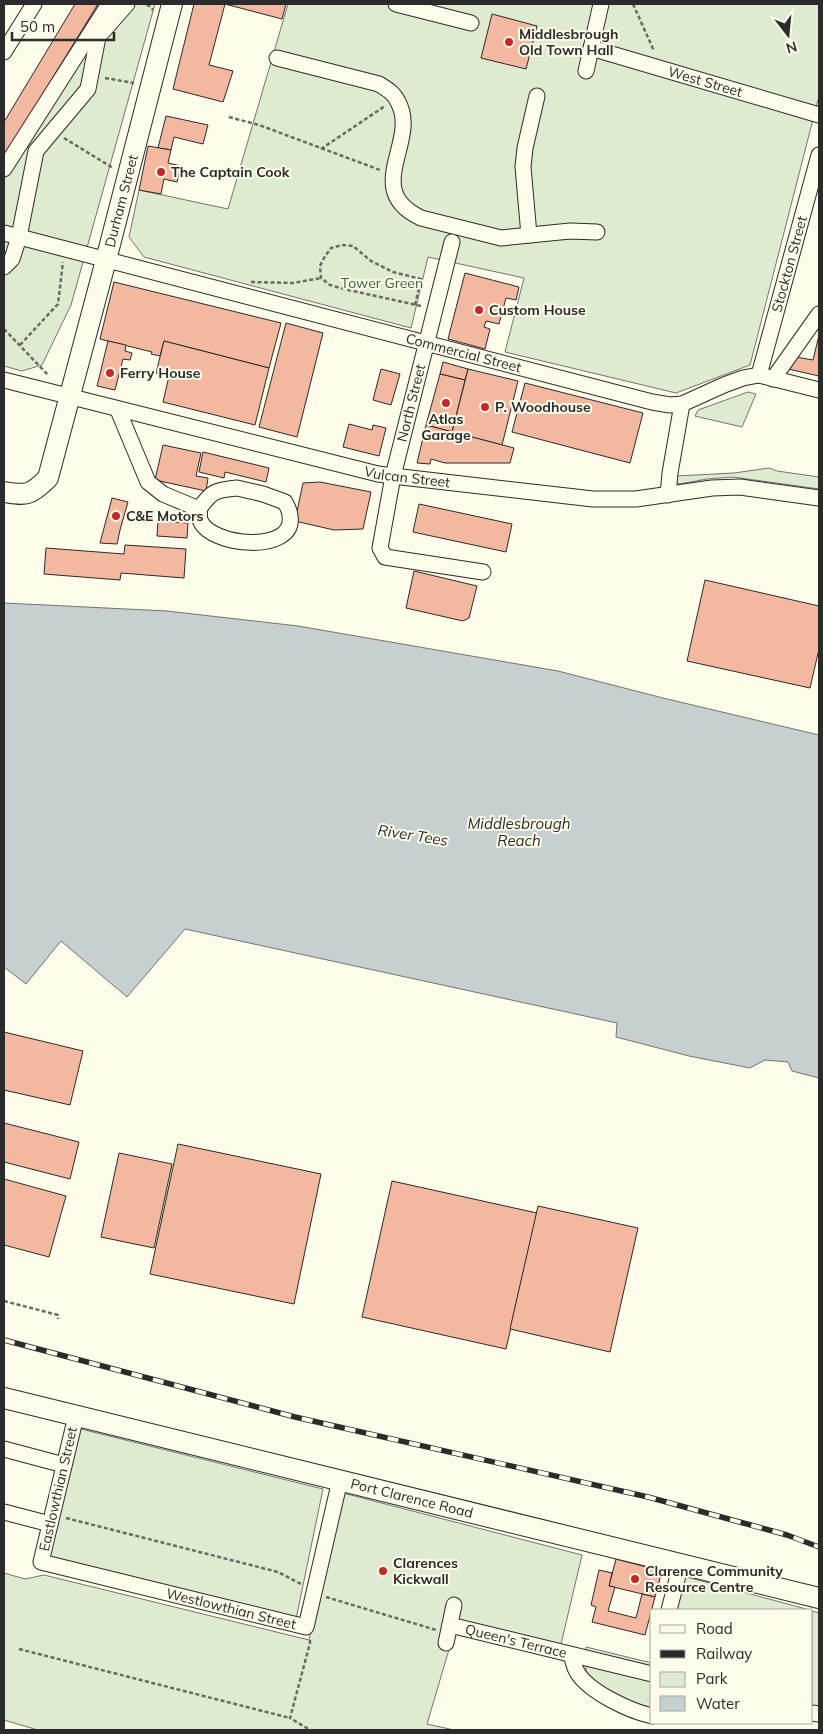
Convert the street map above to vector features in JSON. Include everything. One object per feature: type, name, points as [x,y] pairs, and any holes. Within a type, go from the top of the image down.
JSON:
[{"type":"main road","name":"Durham Street","points":[[4,492],[22,495],[36,490],[48,478],[172,4]]},
{"type":"main road","name":"Port Clarence Road","points":[[4,1398],[819,1598]]},
{"type":"street","points":[[4,52],[34,4]]},
{"type":"street","points":[[4,169],[108,4]]},
{"type":"street","points":[[4,266],[12,259],[19,238],[36,152],[88,89],[98,37],[127,4]]},
{"type":"street","points":[[396,4],[471,23]]},
{"type":"street","points":[[586,71],[601,4]]},
{"type":"street","name":"West Street","points":[[591,48],[819,115]]},
{"type":"street","points":[[277,58],[379,84],[393,94],[399,103],[403,117],[402,132],[393,175],[394,189],[399,202],[410,213],[421,218],[500,238],[570,231],[597,232]]},
{"type":"street","points":[[529,235],[523,167],[524,148],[537,96]]},
{"type":"street","name":"Stockton Street","points":[[766,377],[819,155]]},
{"type":"street","name":"Commercial Street","points":[[4,233],[652,402],[670,405],[682,404],[742,378],[766,377],[819,390]]},
{"type":"street","name":"North Street","points":[[452,242],[393,476],[380,548],[385,557],[483,572]]},
{"type":"street","points":[[766,377],[819,314]]},
{"type":"street","name":"Vulcan Street","points":[[4,380],[378,474],[593,499],[636,499],[712,488],[740,487],[819,498]]},
{"type":"street","points":[[668,495],[682,404]]},
{"type":"street","points":[[118,410],[148,482],[163,494],[199,509]]},
{"type":"street","points":[[237,488],[263,494],[285,502],[291,517],[289,528],[283,535],[272,541],[241,542],[216,535],[206,528],[200,521],[199,509],[210,494],[222,489],[237,488]]},
{"type":"street","name":"Eastlowthian Street","points":[[40,1562],[76,1416]]},
{"type":"street","points":[[4,1449],[64,1465]]},
{"type":"street","name":"Westlowthian Street","points":[[40,1562],[306,1627],[340,1480]]},
{"type":"street","points":[[4,1512],[51,1519]]},
{"type":"street","points":[[669,1609],[680,1564]]},
{"type":"street","name":"Queen's Terrace","points":[[446,1643],[454,1605]]},
{"type":"street","name":"Queen's Terrace","points":[[450,1625],[572,1655],[576,1670],[596,1690],[612,1701],[648,1715]]},
{"type":"street","points":[[572,1655],[650,1674]]},
{"type":"path","points":[[633,4],[661,69]]},
{"type":"path","points":[[91,75],[150,86]]},
{"type":"path","points":[[321,149],[396,98]]},
{"type":"path","points":[[229,117],[260,125],[393,175]]},
{"type":"path","points":[[53,132],[127,176]]},
{"type":"path","points":[[415,304],[421,279],[393,272],[371,261],[353,246],[342,245],[332,248],[320,266],[321,278],[330,285],[435,309]]},
{"type":"path","points":[[20,345],[58,304],[64,249]]},
{"type":"path","points":[[249,282],[293,283],[321,278]]},
{"type":"path","points":[[4,329],[51,378]]},
{"type":"path","points":[[4,1301],[58,1315],[58,1319]]},
{"type":"path","points":[[51,1519],[278,1572],[322,1596],[441,1631],[450,1625]]},
{"type":"path","points":[[290,1718],[310,1643],[306,1627]]},
{"type":"path","points":[[19,1649],[290,1718],[310,1730]]},
{"type":"green space","points":[[98,4],[155,4],[71,305],[42,365],[22,371],[4,366],[4,157]]},
{"type":"green space","name":"Tower Green","points":[[288,4],[819,4],[819,96],[750,365],[676,393],[505,352],[524,278],[428,257],[411,328],[144,257],[129,237],[139,190],[228,209]]},
{"type":"green space","points":[[748,392],[756,394],[742,427],[695,416],[698,410]]},
{"type":"green space","points":[[769,468],[777,471],[819,477],[819,489],[733,477],[679,484],[676,481],[676,476],[734,473]]},
{"type":"green space","points":[[77,1428],[323,1489],[296,1619],[42,1557]]},
{"type":"green space","points":[[343,1493],[582,1555],[561,1644],[456,1619],[427,1724],[454,1730],[38,1730],[4,1720],[4,1573],[25,1579],[44,1575],[309,1640]]},
{"type":"green space","points":[[683,1576],[806,1609],[675,1609]]},
{"type":"green space","points":[[813,1611],[819,1613],[819,1707],[813,1705]]},
{"type":"green space","points":[[586,1647],[650,1663],[650,1709],[604,1691],[586,1675]]},
{"type":"water","name":"Middlesbrough Reach","points":[[4,603],[167,611],[298,626],[558,671],[819,735],[819,1078],[792,1071],[788,1062],[765,1060],[750,1068],[689,1056],[616,1037],[617,1023],[185,929],[127,997],[61,941],[26,984],[4,967]]},
{"type":"building","points":[[75,4],[98,4],[4,157],[4,122]]},
{"type":"building","points":[[194,4],[225,4],[209,65],[233,71],[223,102],[173,89]]},
{"type":"building","points":[[225,4],[286,4],[282,19]]},
{"type":"building","name":"Middlesbrough Old Town Hall","points":[[492,14],[537,26],[526,69],[481,58]]},
{"type":"building","points":[[166,116],[208,125],[203,144],[174,137],[171,150],[158,148]]},
{"type":"building","name":"The Captain Cook","points":[[148,146],[171,150],[168,163],[181,166],[177,182],[164,179],[161,194],[139,190]]},
{"type":"building","name":"Custom House","points":[[465,273],[519,287],[516,300],[506,298],[499,324],[486,321],[484,327],[490,329],[485,349],[448,339]]},
{"type":"building","points":[[114,282],[281,323],[269,368],[164,341],[160,356],[151,354],[152,352],[100,339]]},
{"type":"building","points":[[286,323],[323,333],[297,437],[259,427]]},
{"type":"building","points":[[819,335],[819,376],[788,369],[796,357],[813,360]]},
{"type":"building","name":"Ferry House","points":[[108,341],[126,345],[125,351],[132,353],[130,360],[123,359],[115,390],[97,386]]},
{"type":"building","points":[[164,341],[269,368],[255,425],[163,402],[169,376],[156,373]]},
{"type":"building","points":[[443,362],[468,369],[465,380],[440,374]]},
{"type":"building","points":[[381,369],[400,374],[391,405],[373,400]]},
{"type":"building","name":"P. Woodhouse","points":[[468,369],[518,381],[502,445],[452,432]]},
{"type":"building","name":"Atlas Garage","points":[[440,374],[465,380],[452,432],[426,425]]},
{"type":"building","points":[[525,383],[643,413],[630,463],[512,432]]},
{"type":"building","points":[[349,424],[372,430],[373,425],[386,428],[379,456],[343,447]]},
{"type":"building","points":[[426,425],[514,448],[510,463],[445,463],[431,459],[430,464],[417,463]]},
{"type":"building","points":[[163,445],[201,453],[196,476],[208,478],[206,491],[155,480]]},
{"type":"building","points":[[203,452],[269,468],[266,482],[225,472],[224,478],[199,472]]},
{"type":"building","points":[[320,482],[371,492],[363,529],[334,530],[295,521],[303,483]]},
{"type":"building","name":"C&E Motors","points":[[112,498],[128,502],[117,544],[100,543]]},
{"type":"building","points":[[419,504],[512,524],[506,552],[413,532]]},
{"type":"building","points":[[158,521],[188,523],[187,538],[157,536]]},
{"type":"building","points":[[125,545],[186,549],[184,578],[121,573],[120,580],[44,574],[46,548],[124,554]]},
{"type":"building","points":[[414,571],[477,586],[469,618],[463,621],[406,608]]},
{"type":"building","points":[[705,580],[819,606],[819,649],[810,688],[687,661]]},
{"type":"building","points":[[4,1032],[83,1051],[70,1105],[4,1090]]},
{"type":"building","points":[[4,1123],[79,1142],[70,1179],[4,1162]]},
{"type":"building","points":[[178,1144],[321,1174],[294,1304],[150,1274]]},
{"type":"building","points":[[119,1153],[172,1164],[154,1248],[101,1237]]},
{"type":"building","points":[[4,1179],[66,1196],[49,1257],[4,1245]]},
{"type":"building","points":[[392,1181],[537,1213],[506,1349],[362,1317]]},
{"type":"building","points":[[538,1206],[638,1228],[610,1352],[510,1329]]},
{"type":"building","name":"Clarence Community Resource Centre","points":[[616,1559],[662,1571],[655,1597],[609,1586]]},
{"type":"building","points":[[599,1570],[612,1573],[609,1586],[615,1587],[608,1611],[636,1618],[642,1594],[655,1597],[652,1609],[650,1609],[645,1635],[592,1622],[596,1607],[591,1605]]},
{"type":"railway","points":[[4,1340],[295,1417],[648,1497],[787,1535],[819,1547]]},
{"type":"place","name":"Middlesbrough Old Town Hall","points":[[509,42]]},
{"type":"place","name":"The Captain Cook","points":[[161,172]]},
{"type":"place","name":"Custom House","points":[[479,310]]},
{"type":"place","name":"Ferry House","points":[[110,373]]},
{"type":"place","name":"Atlas Garage","points":[[446,403]]},
{"type":"place","name":"P. Woodhouse","points":[[485,407]]},
{"type":"place","name":"C&E Motors","points":[[116,516]]},
{"type":"place","name":"Clarences Kickwall","points":[[383,1571]]},
{"type":"place","name":"Clarence Community Resource Centre","points":[[635,1579]]},
{"type":"water label","name":"River Tees","points":[[413,835]]}]
